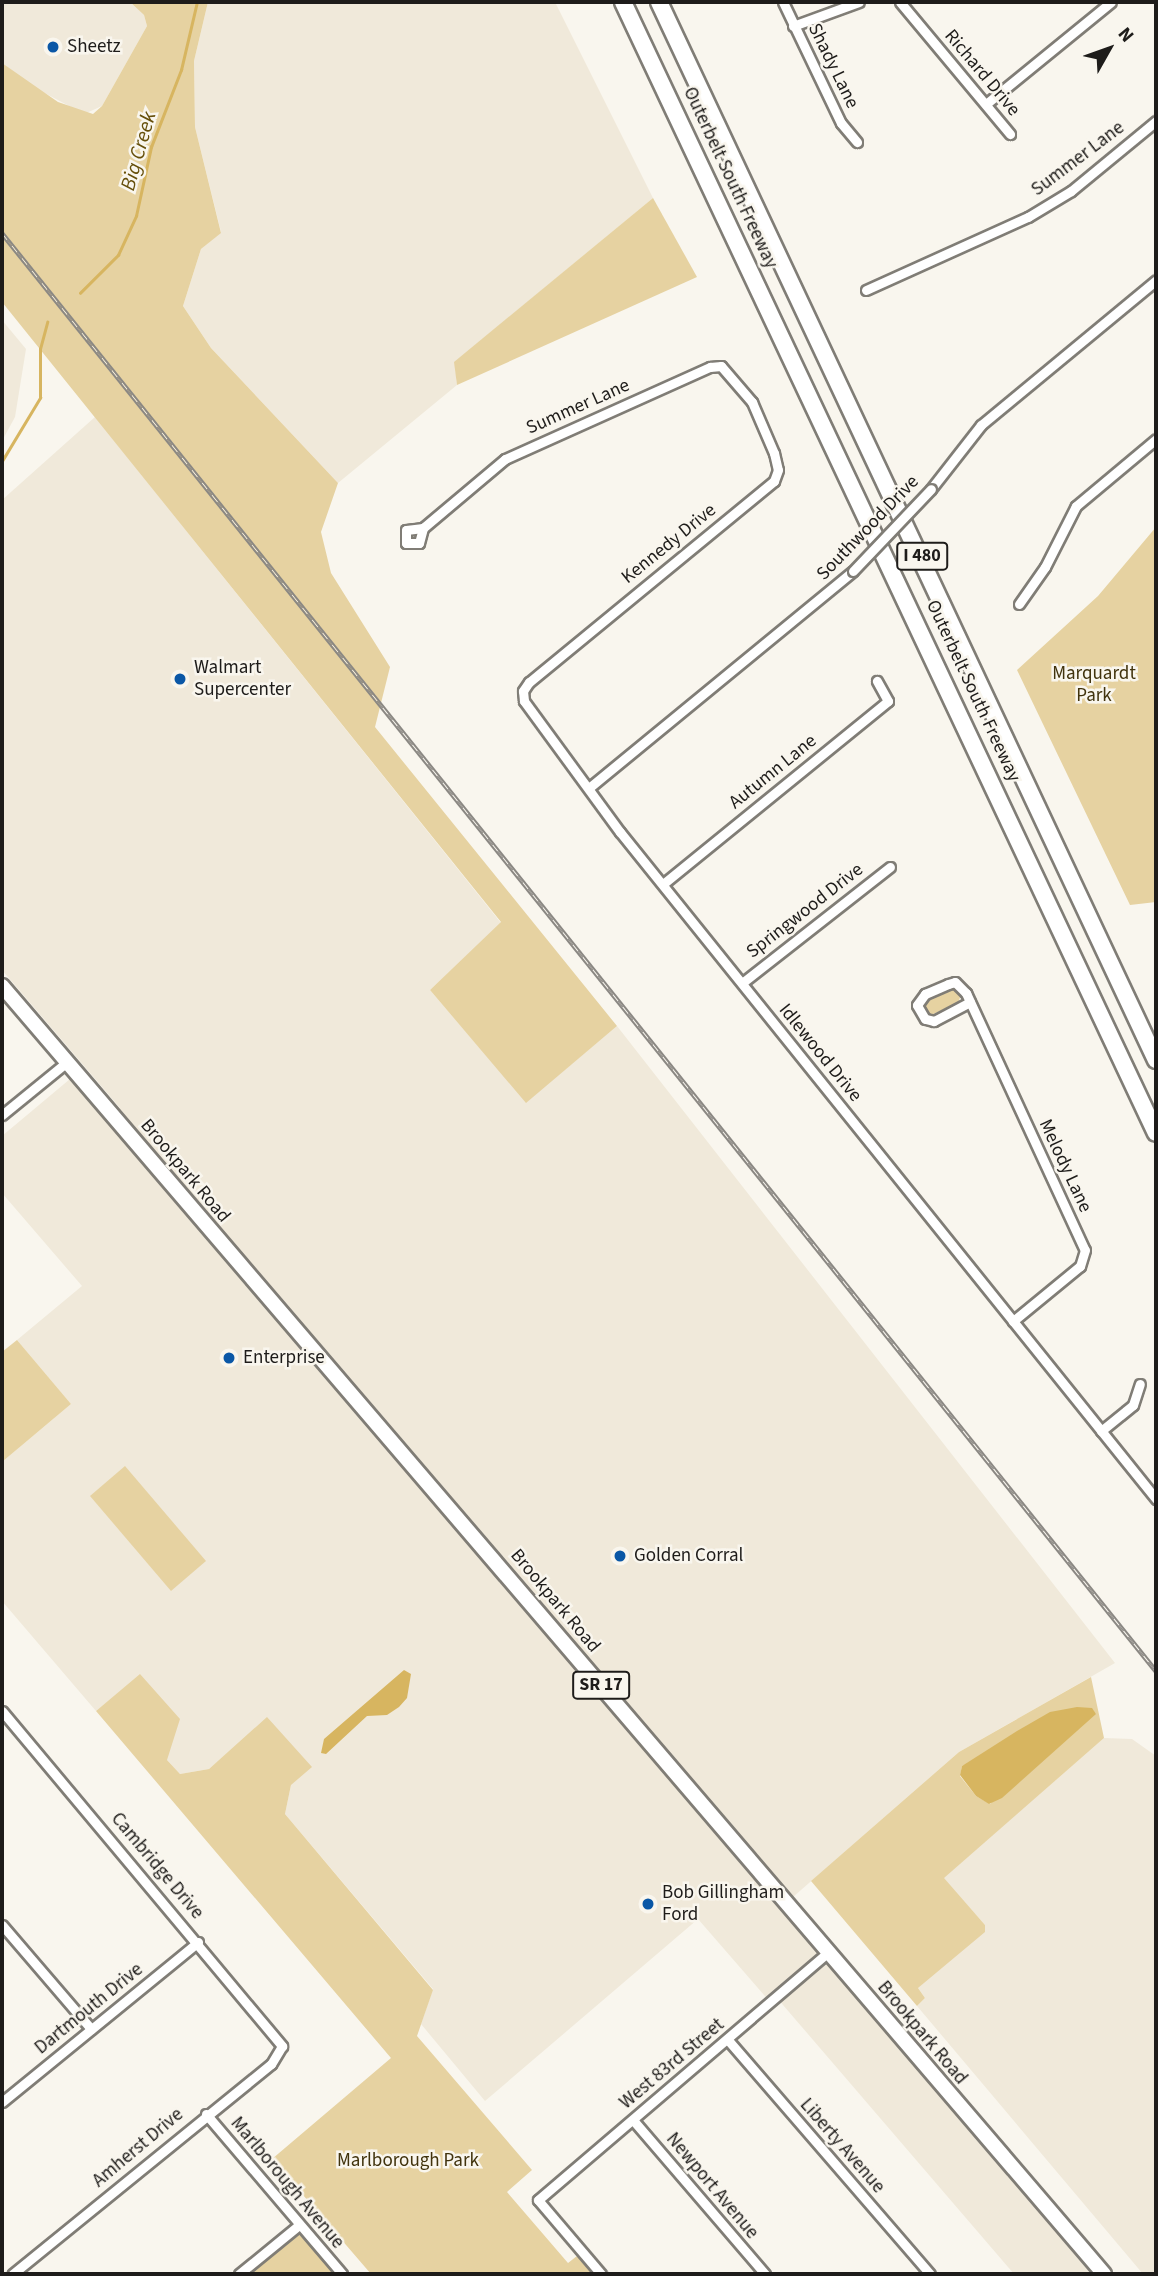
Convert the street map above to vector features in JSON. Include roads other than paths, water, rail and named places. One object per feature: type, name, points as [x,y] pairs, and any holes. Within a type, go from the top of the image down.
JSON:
[{"type":"highway","name":"Outerbelt South Freeway","points":[[623,2],[1156,1133]]},
{"type":"highway","name":"Outerbelt South Freeway","points":[[659,2],[1156,1060]]},
{"type":"main road","name":"Brookpark Road","points":[[2,986],[1104,2274]]},
{"type":"street","name":"Shady Lane","points":[[783,2],[841,123],[857,142]]},
{"type":"street","points":[[793,26],[859,2]]},
{"type":"street","name":"Richard Drive","points":[[900,2],[1010,134]]},
{"type":"street","points":[[986,104],[1111,2]]},
{"type":"street","name":"Summer Lane","points":[[866,290],[1028,217],[1071,191],[1156,121]]},
{"type":"street","name":"Southwood Drive","points":[[590,787],[853,571],[932,489],[981,425],[1156,279]]},
{"type":"street","name":"Summer Lane","points":[[423,528],[505,459],[710,367],[720,366],[752,402]]},
{"type":"street","name":"Kennedy Drive","points":[[523,691],[529,682],[774,481],[778,470],[774,453],[752,402]]},
{"type":"street","points":[[1019,604],[1045,567],[1076,506],[1156,439]]},
{"type":"street","name":"Autumn Lane","points":[[663,884],[888,702],[877,681]]},
{"type":"street","name":"Idlewood Drive","points":[[523,691],[528,708],[663,884],[1156,1499]]},
{"type":"street","name":"Springwood Drive","points":[[741,983],[890,867]]},
{"type":"street","points":[[955,982],[970,1002],[934,1021],[925,1019],[917,1005],[925,994],[955,982]]},
{"type":"street","name":"Melody Lane","points":[[970,1002],[1085,1250],[1080,1266],[1013,1321]]},
{"type":"street","points":[[2,1115],[67,1062]]},
{"type":"street","points":[[1101,1431],[1133,1405],[1140,1384]]},
{"type":"street","name":"Cambridge Drive","points":[[2,1712],[198,1942],[282,2046]]},
{"type":"street","points":[[2,1925],[91,2029]]},
{"type":"street","name":"Dartmouth Drive","points":[[2,2102],[198,1942]]},
{"type":"street","name":"West 83rd Street","points":[[601,2274],[538,2200],[828,1952]]},
{"type":"street","name":"Liberty Avenue","points":[[728,2040],[930,2274]]},
{"type":"street","name":"Amherst Drive","points":[[17,2273],[206,2114],[271,2064],[282,2046]]},
{"type":"street","name":"Marlborough Avenue","points":[[206,2114],[342,2274]]},
{"type":"street","name":"Newport Avenue","points":[[633,2120],[765,2274]]},
{"type":"street","points":[[239,2274],[299,2225]]},
{"type":"waterway","name":"Big Creek","points":[[80,293],[118,255],[136,216],[151,147],[181,70],[197,2]]},
{"type":"waterway","name":"Big Creek","points":[[2,461],[40,398],[40,349],[47,322]]},
{"type":"railway","points":[[2,233],[1156,1671]]},
{"type":"place","name":"Sheetz","points":[[53,47]]},
{"type":"place","name":"Walmart Supercenter","points":[[180,679]]},
{"type":"place","name":"Enterprise","points":[[229,1358]]},
{"type":"place","name":"Golden Corral","points":[[620,1556]]},
{"type":"place","name":"Bob Gillingham Ford","points":[[648,1904]]},
{"type":"park label","name":"Marquardt Park","points":[[1094,685]]},
{"type":"park label","name":"Marlborough Park","points":[[408,2161]]}]
